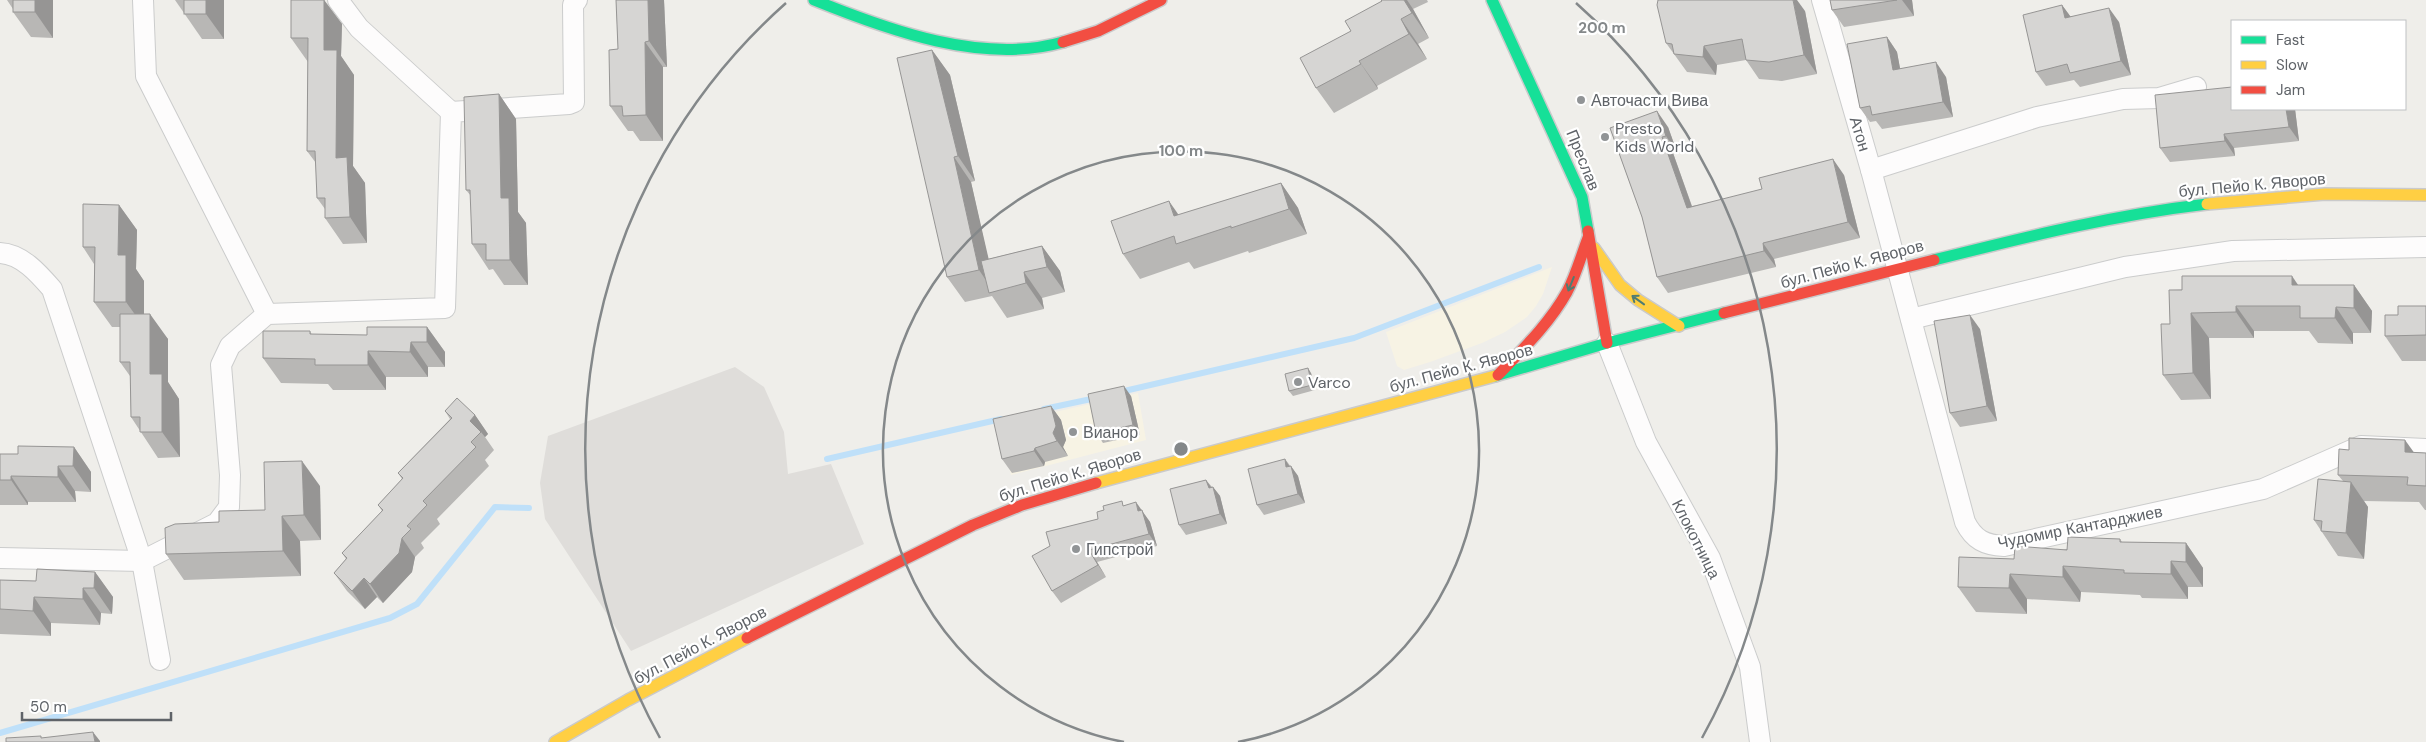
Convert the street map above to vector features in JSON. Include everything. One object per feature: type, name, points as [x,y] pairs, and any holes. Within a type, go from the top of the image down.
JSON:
[{"type":"street","points":[[143,0],[146,76],[268,314]]},
{"type":"street","points":[[338,0],[359,28],[450,112],[569,104],[574,102],[573,5],[577,0]]},
{"type":"street","points":[[814,0],[852,16],[935,40],[983,48],[1036,48],[1089,35],[1161,0]]},
{"type":"street","name":"Преслав","points":[[1492,0],[1574,177],[1584,205],[1607,343]]},
{"type":"street","name":"Атон","points":[[1822,0],[1897,269]]},
{"type":"street","points":[[1870,170],[2037,117],[2123,99],[2158,98],[2196,87]]},
{"type":"street","points":[[0,558],[142,560],[217,523],[229,507],[230,476],[222,364],[230,346],[268,314],[445,308],[450,112]]},
{"type":"street","name":"бул. Пейо К. Яворов","points":[[555,742],[660,683],[1018,506],[1113,478],[1497,375],[1607,343],[2068,226],[2147,211],[2278,197],[2350,194],[2426,195]]},
{"type":"street","points":[[1588,238],[1620,285],[1638,300],[1679,326]]},
{"type":"street","points":[[1497,375],[1539,333],[1554,313],[1568,290],[1588,238]]},
{"type":"street","points":[[1910,320],[2125,267],[2232,250],[2426,247]]},
{"type":"street","points":[[0,253],[8,253],[34,269],[52,289],[142,560],[160,660]]},
{"type":"street","name":"Чудомир Кантарджиев","points":[[1897,269],[1965,522],[1970,533],[1978,540],[1990,545],[2004,546],[2263,489],[2361,446],[2426,449]]},
{"type":"street","name":"Клокотница","points":[[1607,343],[1646,442],[1710,558],[1750,667],[1760,742]]},
{"type":"shaded area","points":[[1552,267],[1543,294],[1536,306],[1527,317],[1505,332],[1482,343],[1430,362],[1404,370],[1397,366],[1386,332]]},
{"type":"shaded area","points":[[735,367],[764,387],[784,432],[788,474],[831,464],[864,544],[631,651],[545,519],[540,483],[548,436]]},
{"type":"shaded area","name":"Вианор","points":[[1138,393],[1146,440],[1011,475],[999,425]]},
{"type":"building","points":[[13,0],[35,0],[35,12],[13,12]]},
{"type":"building","points":[[184,0],[206,0],[206,14],[184,14]]},
{"type":"building","points":[[291,0],[324,0],[324,50],[337,50],[336,158],[347,157],[350,217],[325,218],[325,198],[317,198],[315,151],[307,151],[308,38],[291,38]]},
{"type":"building","points":[[616,0],[648,0],[649,41],[645,42],[646,115],[623,116],[622,106],[610,106],[609,50],[618,49]]},
{"type":"building","points":[[1381,0],[1404,0],[1412,13],[1401,19],[1409,34],[1359,61],[1361,64],[1316,88],[1300,58],[1351,31],[1345,21]]},
{"type":"building","points":[[1658,0],[1793,0],[1804,55],[1769,62],[1746,60],[1742,39],[1704,46],[1703,57],[1674,54],[1672,44],[1666,43],[1657,5]]},
{"type":"building","points":[[1830,0],[1897,0],[1832,10]]},
{"type":"building","points":[[2062,5],[2065,18],[2109,8],[2121,61],[2070,73],[2067,64],[2036,72],[2023,15]]},
{"type":"building","points":[[1887,37],[1893,70],[1936,62],[1943,102],[1872,115],[1870,106],[1860,108],[1847,44]]},
{"type":"building","points":[[932,50],[958,156],[954,157],[979,270],[947,277],[897,58]]},
{"type":"building","points":[[2231,87],[2231,110],[2286,110],[2289,127],[2224,134],[2225,141],[2160,148],[2155,95]]},
{"type":"building","points":[[499,94],[501,198],[509,198],[510,260],[486,260],[486,244],[472,244],[470,190],[466,190],[464,97]]},
{"type":"building","points":[[1657,111],[1666,136],[1662,137],[1687,208],[1762,189],[1759,178],[1833,159],[1848,222],[1763,243],[1764,251],[1657,277],[1642,217],[1610,128]]},
{"type":"building","points":[[1281,183],[1289,209],[1176,244],[1174,236],[1123,254],[1111,221],[1169,201],[1174,216]]},
{"type":"building","points":[[83,204],[119,205],[118,255],[126,255],[126,302],[94,302],[95,247],[83,247]]},
{"type":"building","points":[[1042,246],[1047,267],[1024,272],[1026,283],[989,293],[981,261]]},
{"type":"building","points":[[2182,276],[2292,276],[2292,285],[2354,285],[2354,308],[2336,307],[2335,318],[2300,318],[2300,306],[2236,306],[2236,312],[2191,313],[2193,373],[2163,375],[2161,324],[2170,324],[2169,290],[2182,290]]},
{"type":"building","points":[[2398,306],[2426,306],[2426,335],[2385,336],[2385,315],[2398,315]]},
{"type":"building","points":[[120,314],[150,314],[150,374],[162,374],[162,432],[140,432],[140,417],[131,417],[130,362],[120,362]]},
{"type":"building","points":[[1970,315],[1987,406],[1950,413],[1934,321]]},
{"type":"building","points":[[367,327],[427,327],[427,342],[411,342],[410,352],[368,351],[368,365],[315,365],[315,359],[263,358],[263,331],[310,331],[310,334],[367,335]]},
{"type":"building","points":[[1308,368],[1312,385],[1289,391],[1285,374]]},
{"type":"building","points":[[1124,386],[1133,425],[1096,433],[1088,394]]},
{"type":"building","points":[[457,398],[475,415],[470,421],[481,432],[471,442],[476,447],[423,501],[427,505],[407,526],[411,529],[402,538],[399,553],[370,584],[364,578],[352,591],[334,573],[347,558],[342,553],[383,510],[378,505],[403,478],[398,473],[452,418],[445,411]]},
{"type":"building","points":[[1051,406],[1056,426],[1053,433],[1057,441],[1035,448],[1034,451],[1002,459],[993,419]]},
{"type":"building","points":[[2349,438],[2405,440],[2405,452],[2426,453],[2426,486],[2407,485],[2408,477],[2338,475],[2339,449],[2349,450]]},
{"type":"building","points":[[18,446],[74,447],[73,466],[58,466],[58,477],[11,476],[11,480],[0,480],[0,454],[18,454]]},
{"type":"building","points":[[1285,459],[1286,467],[1291,466],[1298,494],[1257,505],[1248,469]]},
{"type":"building","points":[[302,461],[304,515],[282,516],[283,551],[166,554],[165,528],[175,524],[219,522],[219,511],[265,510],[264,462]]},
{"type":"building","points":[[2318,479],[2351,482],[2346,533],[2321,531],[2322,521],[2314,520]]},
{"type":"building","points":[[1206,480],[1209,488],[1213,487],[1220,514],[1179,525],[1170,489]]},
{"type":"building","points":[[1122,501],[1123,506],[1136,502],[1138,511],[1142,510],[1149,534],[1089,550],[1098,565],[1052,591],[1032,556],[1050,546],[1046,532],[1098,519],[1097,512],[1104,510],[1103,506]]},
{"type":"building","points":[[2068,537],[2120,539],[2120,542],[2186,543],[2186,562],[2171,561],[2171,574],[2124,573],[2124,570],[2063,566],[2063,577],[2010,574],[2009,588],[1958,587],[1959,557],[2014,559],[2015,546],[2067,550]]},
{"type":"building","points":[[37,569],[95,572],[94,588],[83,588],[83,599],[34,597],[33,611],[0,609],[0,580],[36,581]]},
{"type":"building","points":[[93,732],[95,742],[6,742],[6,738],[41,736],[41,738]]},
{"type":"waterway","points":[[1120,392],[1354,338],[1539,267]]},
{"type":"waterway","points":[[1044,409],[1096,398]]},
{"type":"waterway","points":[[827,459],[1001,419]]},
{"type":"waterway","points":[[0,733],[390,618],[417,604],[495,507],[529,508]]},
{"type":"traffic: fast","points":[[814,0],[904,33],[969,47],[1032,48],[1063,42]]},
{"type":"traffic: fast","points":[[1492,0],[1582,197],[1588,231]]},
{"type":"traffic: fast","points":[[1934,260],[2104,220],[2207,204]]},
{"type":"traffic: fast","points":[[1495,376],[1607,343],[1724,313]]},
{"type":"traffic: slow","points":[[2207,204],[2325,194],[2426,195]]},
{"type":"traffic: slow","points":[[1594,248],[1620,285],[1638,300],[1679,326]]},
{"type":"traffic: slow","points":[[1096,483],[1495,376]]},
{"type":"traffic: slow","points":[[555,742],[628,700],[747,638]]},
{"type":"traffic: jam","points":[[1063,42],[1098,31],[1161,0]]},
{"type":"traffic: jam","points":[[1588,231],[1607,343]]},
{"type":"traffic: jam","points":[[1498,375],[1535,336],[1560,304],[1573,279],[1588,238]]},
{"type":"traffic: jam","points":[[1724,313],[1934,260]]},
{"type":"traffic: jam","points":[[747,638],[973,525],[1022,505],[1096,483]]},
{"type":"place","name":"Авточасти Вива","points":[[1581,100]]},
{"type":"place","name":"Presto Kids World","points":[[1605,137]]},
{"type":"place","name":"Varco","points":[[1298,382]]},
{"type":"place","name":"Вианор","points":[[1073,432]]},
{"type":"place","name":"Гипстрой","points":[[1076,549]]}]
